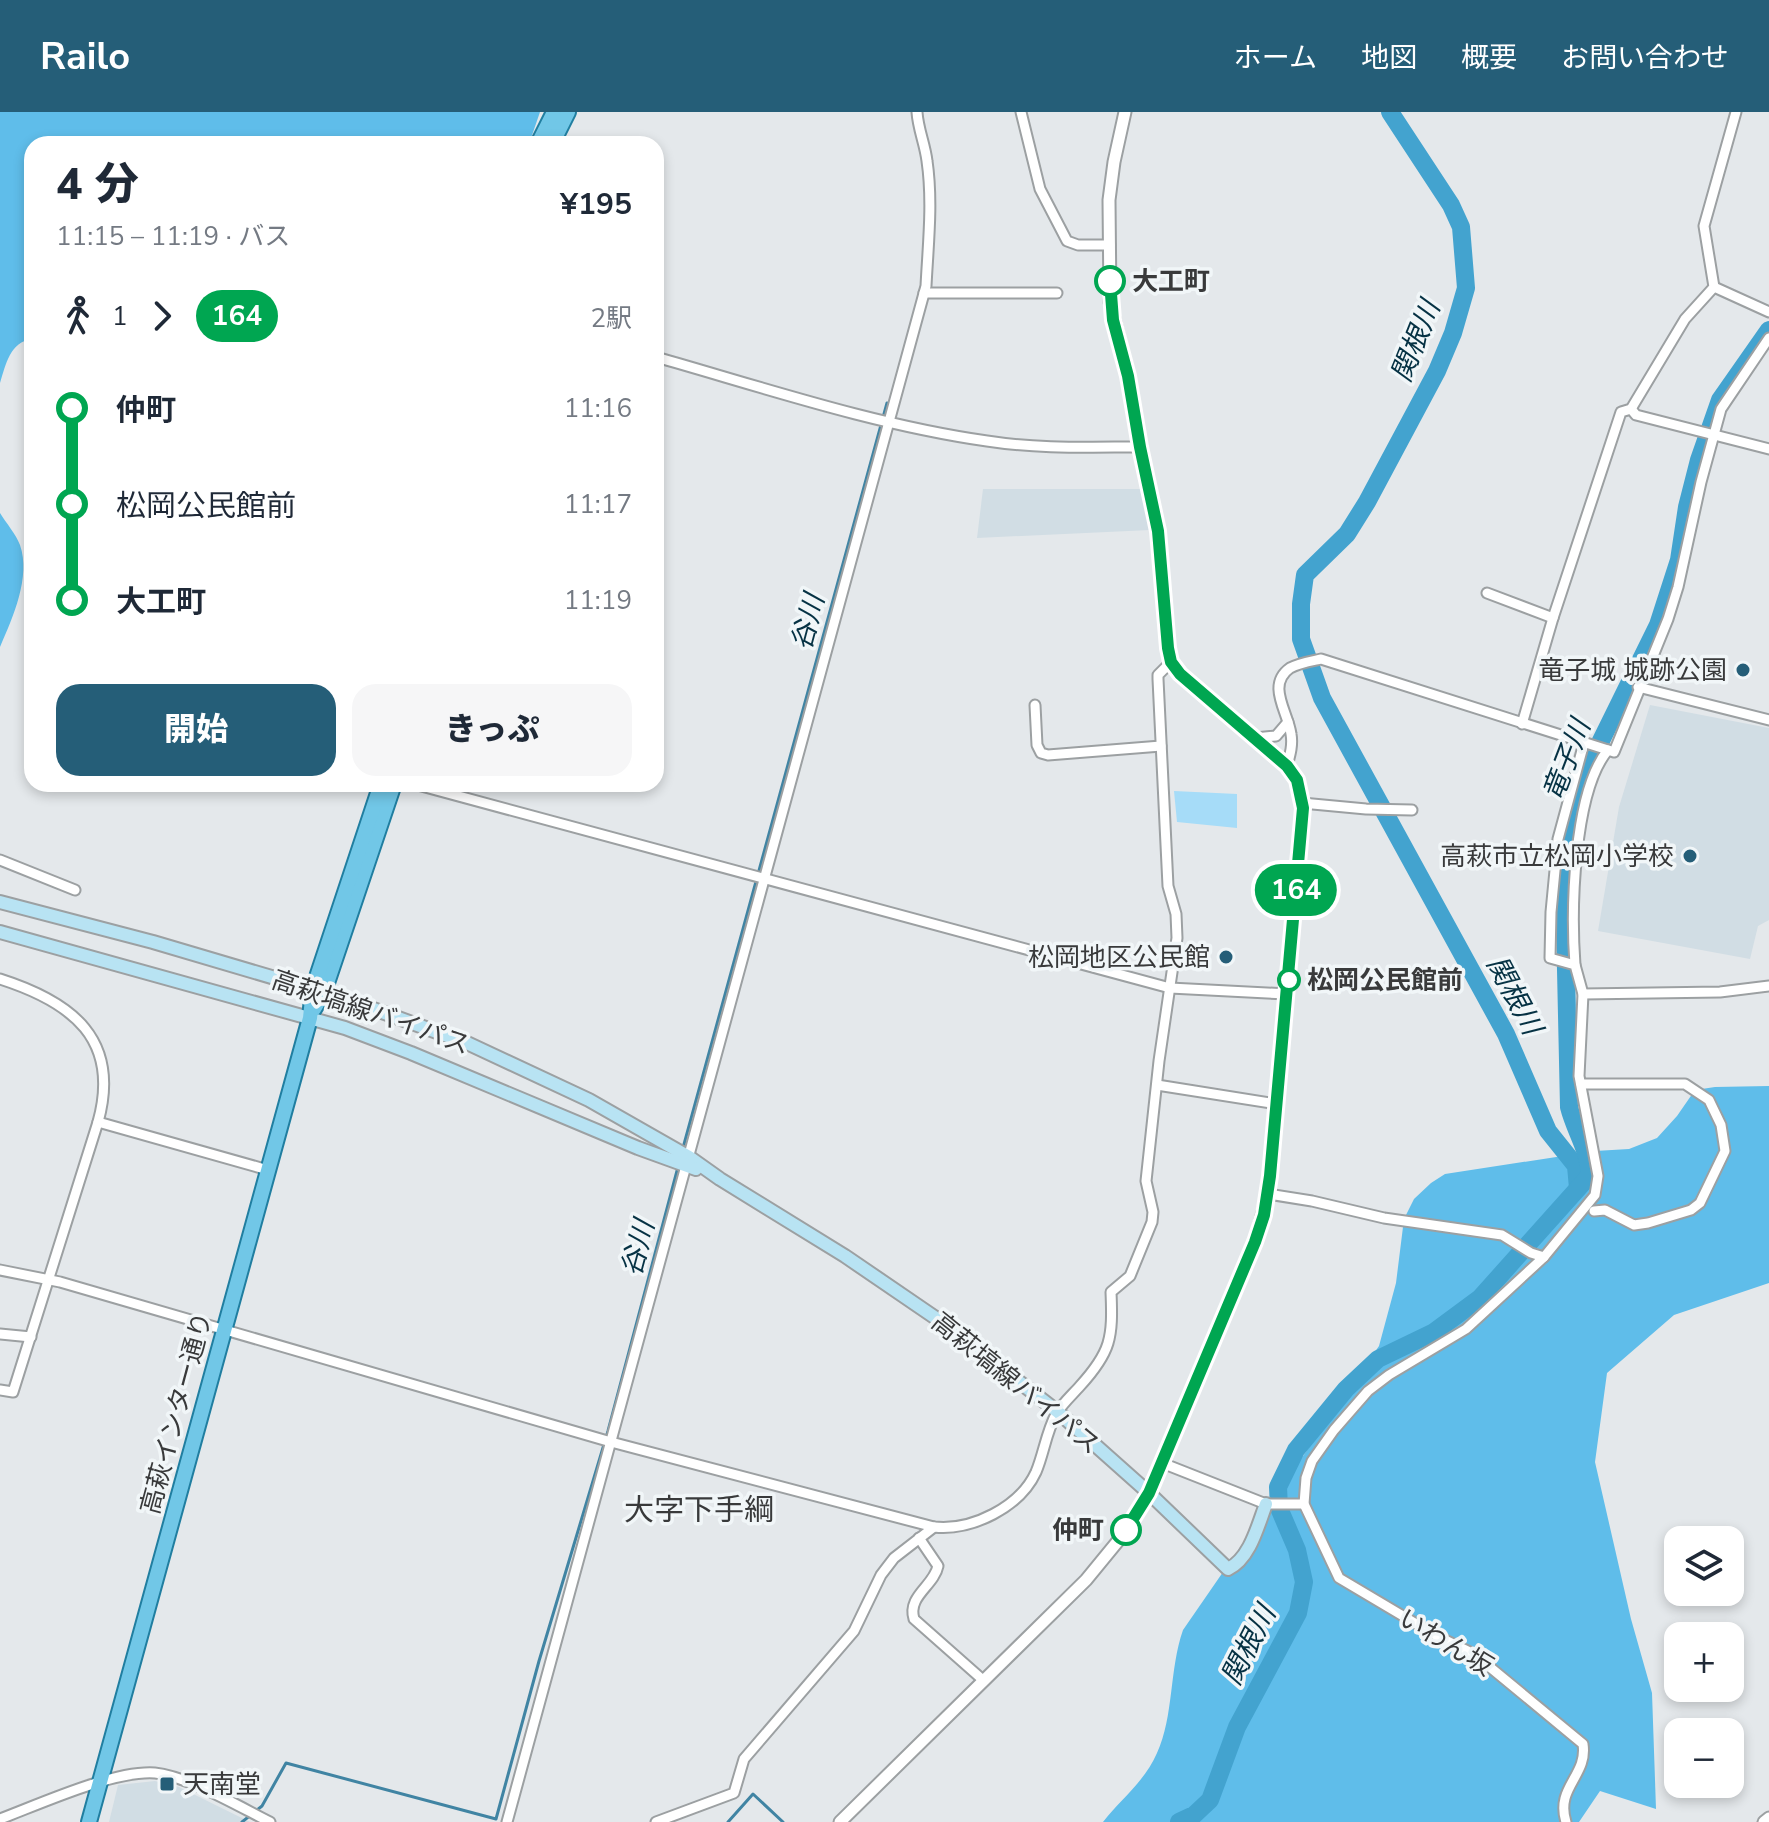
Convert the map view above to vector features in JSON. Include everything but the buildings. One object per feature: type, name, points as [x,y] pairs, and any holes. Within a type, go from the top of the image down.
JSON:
[{"type":"main road","points":[[542,136],[554,112]]},
{"type":"main road","points":[[556,136],[568,112]]},
{"type":"main road","name":"高萩インター通り","points":[[319,991],[379,792]]},
{"type":"main road","name":"高萩インター通り","points":[[89,1822],[310,1018],[391,792]]},
{"type":"main road","name":"高萩塙線バイパス","points":[[0,902],[153,942],[417,1023],[589,1100],[898,1291],[1006,1370],[1149,1493],[1228,1569],[1236,1564],[1250,1544],[1270,1504]]},
{"type":"main road","name":"高萩塙線バイパス","points":[[0,932],[310,1018],[411,1053],[638,1148],[688,1161]]},
{"type":"street","points":[[507,1822],[924,293],[929,225],[927,161],[917,112]]},
{"type":"street","points":[[1021,112],[1040,189],[1067,241],[1078,245],[1110,245]]},
{"type":"street","points":[[840,1822],[1102,1562],[1132,1522],[1149,1493],[1255,1242],[1268,1194],[1302,803],[1297,780],[1287,766],[1180,674],[1171,662],[1158,531],[1128,376],[1110,302],[1109,200],[1125,112]]},
{"type":"street","points":[[1714,287],[1704,226],[1736,112]]},
{"type":"street","points":[[1714,287],[1769,312]]},
{"type":"street","points":[[1522,724],[1553,618],[1621,412],[1631,409],[1685,319],[1714,287]]},
{"type":"street","points":[[924,293],[1057,293]]},
{"type":"street","points":[[1287,766],[1292,748],[1278,686],[1282,676],[1293,666],[1321,659],[1614,752],[1678,587],[1721,409],[1769,338]]},
{"type":"street","points":[[664,359],[891,422],[985,441],[1025,446],[1140,447]]},
{"type":"street","points":[[1631,409],[1636,415],[1769,449]]},
{"type":"street","points":[[1487,593],[1553,618]]},
{"type":"street","points":[[0,1270],[49,1280],[611,1442],[934,1527],[960,1526],[989,1516],[1026,1490],[1058,1412],[1104,1355],[1112,1333],[1111,1292],[1130,1276],[1152,1222],[1153,1212],[1146,1181],[1177,938],[1176,914],[1168,886],[1158,675],[1171,662]]},
{"type":"street","points":[[1638,687],[1769,720]]},
{"type":"street","points":[[1035,705],[1037,745],[1041,753],[1048,755],[1161,746]]},
{"type":"street","points":[[1255,738],[1276,736],[1288,722]]},
{"type":"street","points":[[1575,965],[1550,958],[1551,912],[1558,839],[1586,744]]},
{"type":"street","points":[[1162,1463],[1270,1504],[1300,1504],[1312,1461],[1368,1391],[1466,1329],[1544,1257],[1595,1195],[1598,1176],[1581,1084],[1583,994],[1575,965],[1572,923],[1578,838],[1597,762],[1608,750]]},
{"type":"street","points":[[443,792],[1170,988],[1287,994]]},
{"type":"street","points":[[1302,803],[1412,810]]},
{"type":"street","points":[[0,860],[75,890]]},
{"type":"street","points":[[0,979],[51,998],[75,1015],[95,1046],[104,1073],[105,1099],[13,1392],[0,1390]]},
{"type":"street","points":[[1583,994],[1720,992],[1769,986]]},
{"type":"street","points":[[1581,1084],[1685,1084],[1709,1100],[1721,1125],[1725,1151],[1700,1203],[1691,1210],[1634,1225],[1605,1210],[1594,1211]]},
{"type":"street","points":[[1157,1085],[1277,1104]]},
{"type":"street","points":[[98,1122],[268,1170]]},
{"type":"street","points":[[1268,1194],[1384,1218],[1502,1235],[1531,1253],[1544,1257]]},
{"type":"street","points":[[0,1334],[31,1337]]},
{"type":"street","name":"いわん坂","points":[[1300,1504],[1339,1578],[1435,1635],[1474,1654],[1583,1744],[1582,1766],[1562,1800],[1566,1822]]},
{"type":"street","points":[[656,1822],[734,1793],[744,1759],[854,1631],[881,1575],[894,1558],[934,1527]]},
{"type":"street","points":[[919,1538],[938,1566],[936,1574],[912,1607],[914,1619],[983,1680]]},
{"type":"street","points":[[0,1819],[100,1783],[142,1773],[167,1775],[266,1820]]},
{"type":"street","points":[[1764,1822],[1769,1818]]},
{"type":"shaded area","points":[[0,112],[540,112],[532,136],[24,136],[24,342],[14,349],[0,383]]},
{"type":"shaded area","points":[[983,489],[1140,489],[1150,530],[977,538]]},
{"type":"shaded area","points":[[0,513],[20,545],[23,570],[19,597],[0,647]]},
{"type":"shaded area","name":"高萩市立松岡小学校","points":[[1650,705],[1769,728],[1769,920],[1758,926],[1750,959],[1598,931],[1619,807]]},
{"type":"shaded area","points":[[1174,791],[1237,794],[1237,828],[1177,822]]},
{"type":"shaded area","points":[[1769,1086],[1769,1283],[1674,1315],[1607,1373],[1595,1462],[1631,1619],[1652,1693],[1656,1809],[1600,1791],[1579,1822],[1103,1822],[1139,1781],[1157,1753],[1166,1724],[1183,1630],[1379,1346],[1396,1283],[1404,1219],[1414,1199],[1445,1174],[1595,1151],[1629,1149],[1657,1138],[1695,1090]]},
{"type":"shaded area","points":[[155,1781],[179,1787],[250,1822],[109,1822],[118,1785]]},
{"type":"waterway","name":"関根川","points":[[1390,112],[1451,205],[1461,227],[1466,288],[1453,333],[1437,371],[1367,502],[1347,534],[1305,575],[1301,639],[1322,698],[1506,1034],[1548,1131],[1576,1166],[1578,1188]]},
{"type":"waterway","name":"竜子川","points":[[1179,1822],[1194,1815],[1210,1800],[1237,1727],[1298,1613],[1304,1582],[1297,1550],[1279,1508],[1278,1487],[1296,1450],[1346,1389],[1378,1359],[1434,1332],[1480,1298],[1590,1175],[1587,1157],[1569,1107],[1566,864],[1574,816],[1592,759],[1658,625],[1679,560],[1687,507],[1699,460],[1720,400],[1769,330]]},
{"type":"waterway","name":"谷川","points":[[683,1148],[887,403]]},
{"type":"waterway","name":"谷川","points":[[242,1822],[262,1806],[286,1763],[496,1819],[539,1661],[608,1431],[678,1167]]},
{"type":"waterway","points":[[728,1822],[753,1794],[783,1822]]},
{"type":"bus line","name":"164","points":[[1110,281],[1113,320],[1128,376],[1158,531],[1171,662],[1180,674],[1287,766],[1297,780],[1303,808],[1264,1215],[1149,1493],[1126,1530]]},
{"type":"place","name":"大工町","points":[[1110,281]]},
{"type":"place","name":"竜子城 城跡公園","points":[[1743,670]]},
{"type":"place","name":"高萩市立松岡小学校","points":[[1690,856]]},
{"type":"place","name":"松岡地区公民館","points":[[1226,957]]},
{"type":"place","name":"松岡公民館前","points":[[1289,980]]},
{"type":"place","name":"仲町","points":[[1126,1530]]},
{"type":"place","name":"天南堂","points":[[167,1784]]},
{"type":"district","name":"大字下手綱","points":[[699,1510]]}]
